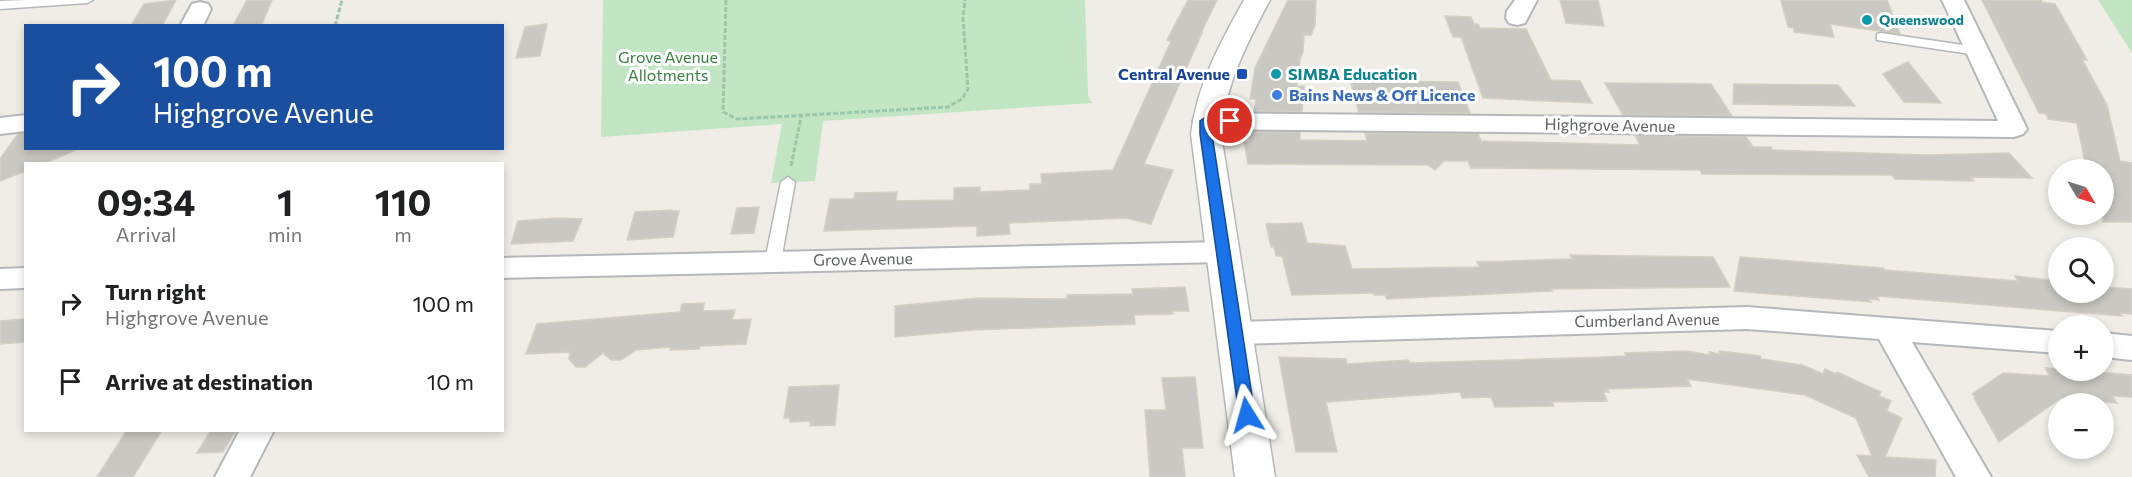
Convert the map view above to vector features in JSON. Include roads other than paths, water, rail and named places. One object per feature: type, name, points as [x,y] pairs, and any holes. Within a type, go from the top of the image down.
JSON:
[{"type":"street","points":[[1255,477],[1207,144],[1206,121],[1214,92],[1257,0]]},
{"type":"street","points":[[1953,0],[1977,51]]},
{"type":"street","name":"Highgrove Avenue","points":[[1206,121],[2014,129],[1977,51]]},
{"type":"street","points":[[0,126],[24,123]]},
{"type":"street","name":"Grove Avenue","points":[[504,268],[1223,252]]},
{"type":"street","points":[[0,279],[24,278]]},
{"type":"street","name":"Cumberland Avenue","points":[[1235,333],[1747,318],[2048,341]]},
{"type":"street","points":[[1888,328],[1974,477]]},
{"type":"street","points":[[2114,346],[2132,348]]},
{"type":"street","points":[[232,477],[256,432]]},
{"type":"lane","points":[[0,5],[87,0]]},
{"type":"lane","points":[[1881,37],[1977,51]]},
{"type":"lane","points":[[773,261],[788,182]]},
{"type":"place","name":"Queenswood","points":[[1867,20]]},
{"type":"place","name":"Central Avenue","points":[[1242,74]]},
{"type":"place","name":"SIMBA Education","points":[[1276,74]]},
{"type":"place","name":"Bains News & Off Licence","points":[[1277,95]]},
{"type":"park label","name":"Grove Avenue Allotments","points":[[668,66]]}]
